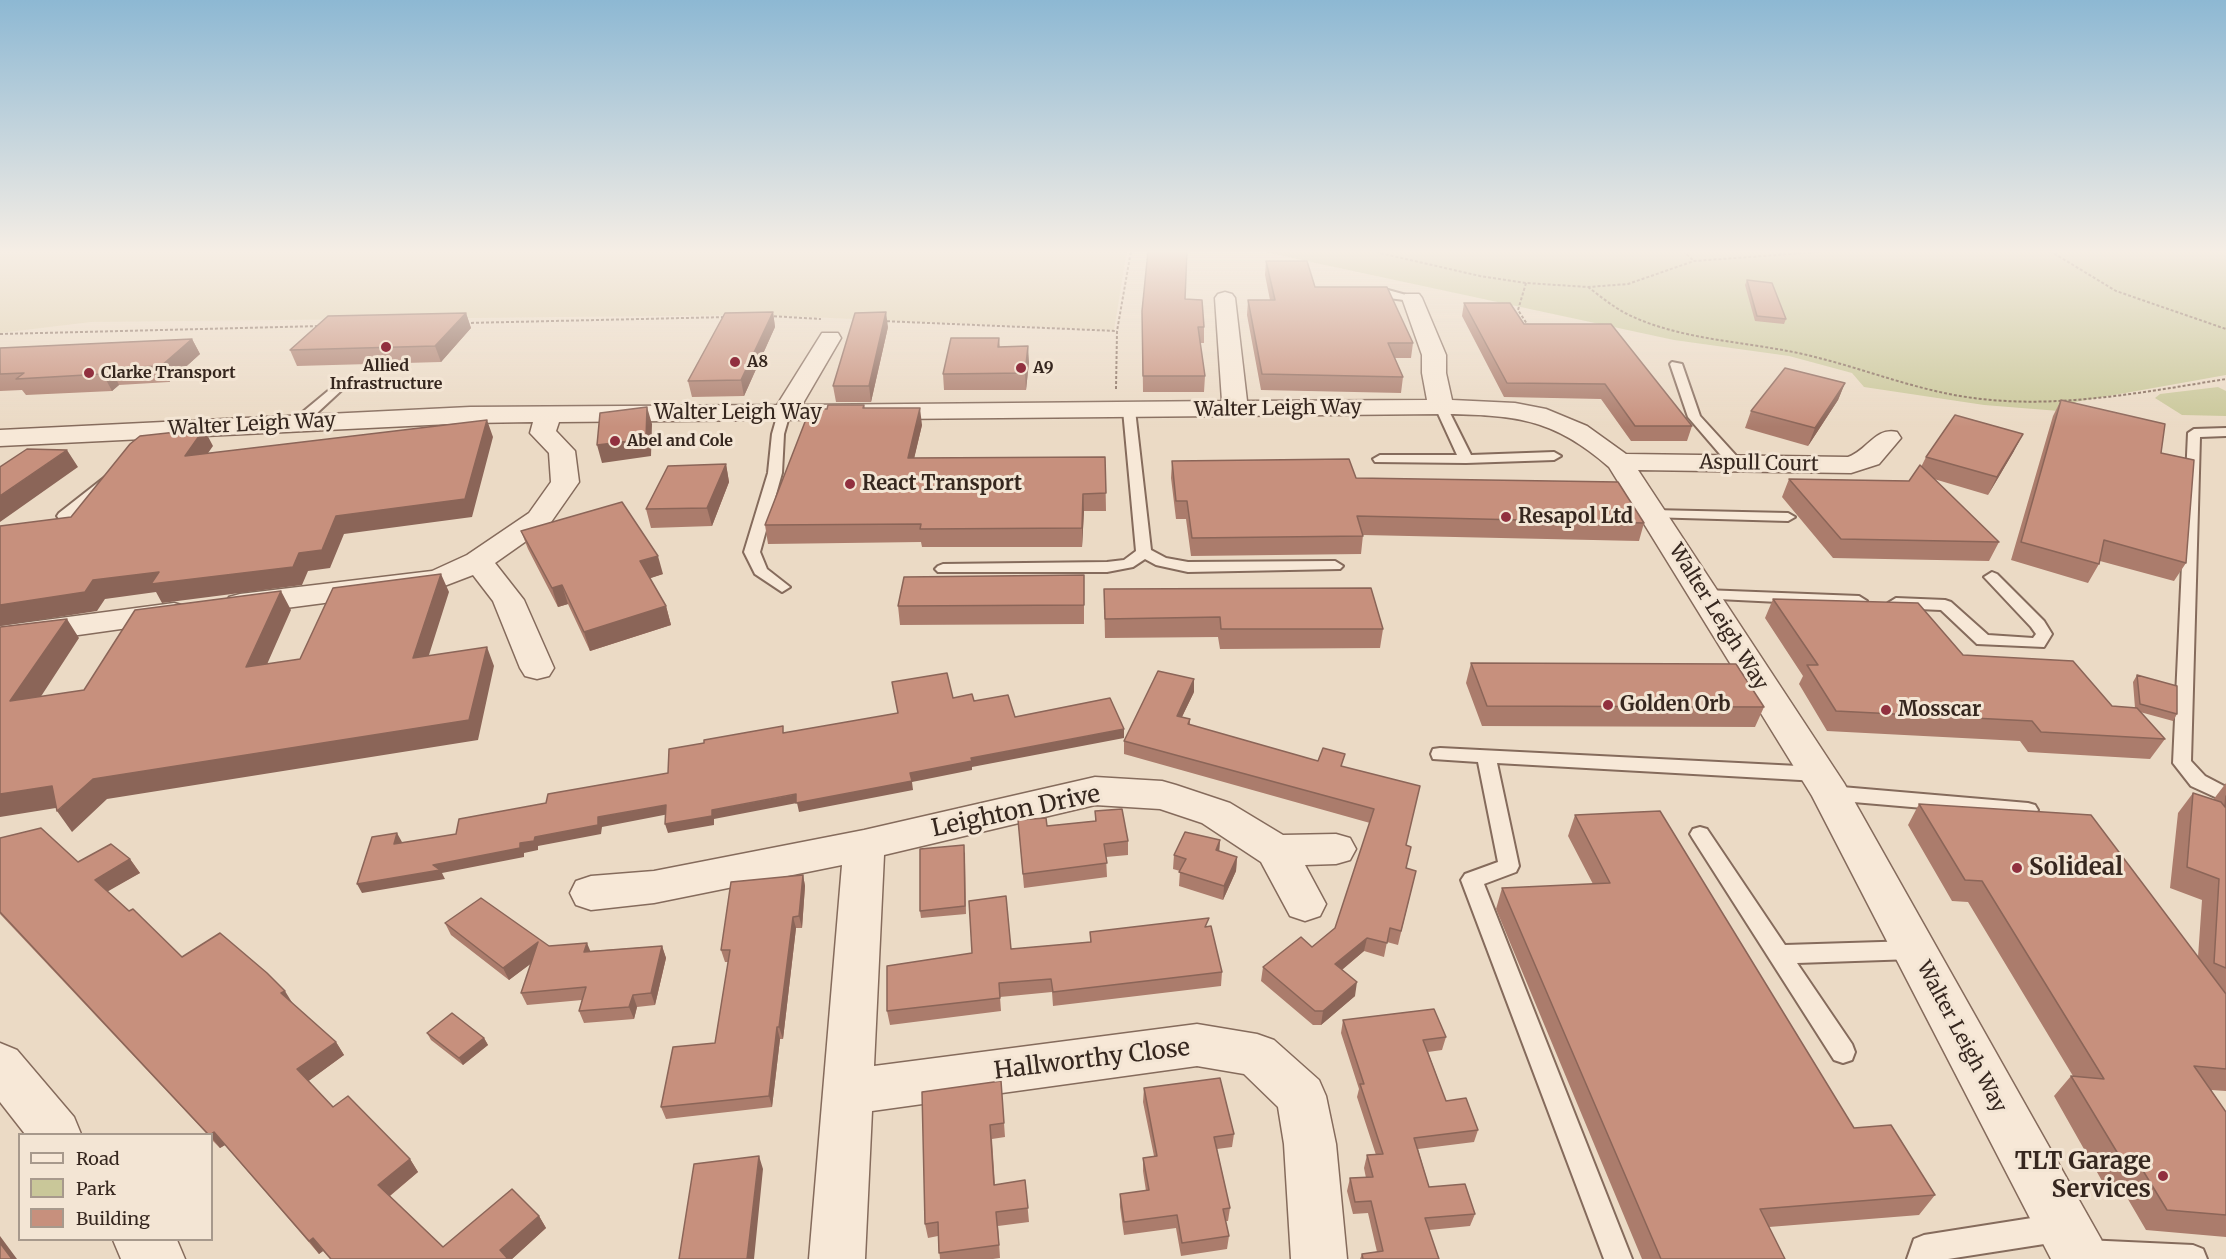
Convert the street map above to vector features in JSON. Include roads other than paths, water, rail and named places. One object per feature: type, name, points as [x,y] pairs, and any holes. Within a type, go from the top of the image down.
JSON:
[{"type":"street","points":[[1226,310],[1235,409]]},
{"type":"street","points":[[1417,310],[1434,355],[1434,373],[1441,407]]},
{"type":"street","points":[[784,413],[830,329]]},
{"type":"street","name":"Walter Leigh Way","points":[[0,438],[156,436],[298,423],[548,414],[1441,407],[1490,407],[1552,419],[1578,428],[1619,462],[1824,784],[2074,1246]]},
{"type":"street","points":[[0,636],[439,579],[478,561],[539,519],[565,482],[562,451],[543,433],[548,414]]},
{"type":"street","name":"Aspull Court","points":[[1619,462],[1851,465],[1870,458],[1888,438]]},
{"type":"street","points":[[478,561],[508,600],[537,668]]},
{"type":"street","name":"Leighton Drive","points":[[591,893],[654,887],[864,845],[1095,791],[1162,795],[1216,813],[1276,851],[1305,904]]},
{"type":"street","points":[[837,1259],[864,845]]},
{"type":"street","points":[[1276,851],[1336,849]]},
{"type":"street","name":"Hallworthy Close","points":[[848,1092],[1197,1045],[1257,1055],[1301,1096],[1310,1144],[1319,1259]]},
{"type":"street","points":[[0,1065],[55,1133]]},
{"type":"street","points":[[143,1241],[157,1259]]},
{"type":"lane","points":[[1676,364],[1694,417],[1736,464]]},
{"type":"lane","points":[[298,423],[340,385]]},
{"type":"lane","points":[[1441,407],[1466,459]]},
{"type":"lane","points":[[1123,410],[1144,552]]},
{"type":"lane","points":[[782,587],[760,571],[752,552],[775,473],[778,434],[784,413]]},
{"type":"lane","points":[[2226,432],[2194,433],[2182,762],[2198,781],[2226,795]]},
{"type":"lane","points":[[1380,459],[1554,456]]},
{"type":"lane","points":[[64,516],[114,473]]},
{"type":"lane","points":[[1652,514],[1788,517]]},
{"type":"lane","points":[[1144,552],[1161,562],[1188,567],[1335,566]]},
{"type":"lane","points":[[943,569],[1107,567],[1128,564],[1144,552]]},
{"type":"lane","points":[[1704,595],[1944,605],[1983,640],[2038,643],[2044,634],[2038,624],[1992,577]]},
{"type":"lane","points":[[1440,754],[1824,784],[2028,810]]},
{"type":"lane","points":[[1486,756],[1509,866],[1472,880],[1618,1259]]},
{"type":"lane","points":[[1700,834],[1843,1052]]},
{"type":"lane","points":[[1779,954],[1914,950]]},
{"type":"lane","points":[[1921,1259],[1924,1249],[2074,1246],[2193,1259]]},
{"type":"place","name":"Allied Infrastructure","points":[[386,347]]},
{"type":"place","name":"A8","points":[[735,362]]},
{"type":"place","name":"A9","points":[[1021,368]]},
{"type":"place","name":"Clarke Transport","points":[[89,373]]},
{"type":"place","name":"Abel and Cole","points":[[615,441]]},
{"type":"place","name":"React Transport","points":[[850,484]]},
{"type":"place","name":"Resapol Ltd","points":[[1506,517]]},
{"type":"place","name":"Golden Orb","points":[[1608,705]]},
{"type":"place","name":"Mosscar","points":[[1886,710]]},
{"type":"place","name":"Solideal","points":[[2017,868]]},
{"type":"place","name":"TLT Garage Services","points":[[2163,1176]]}]
